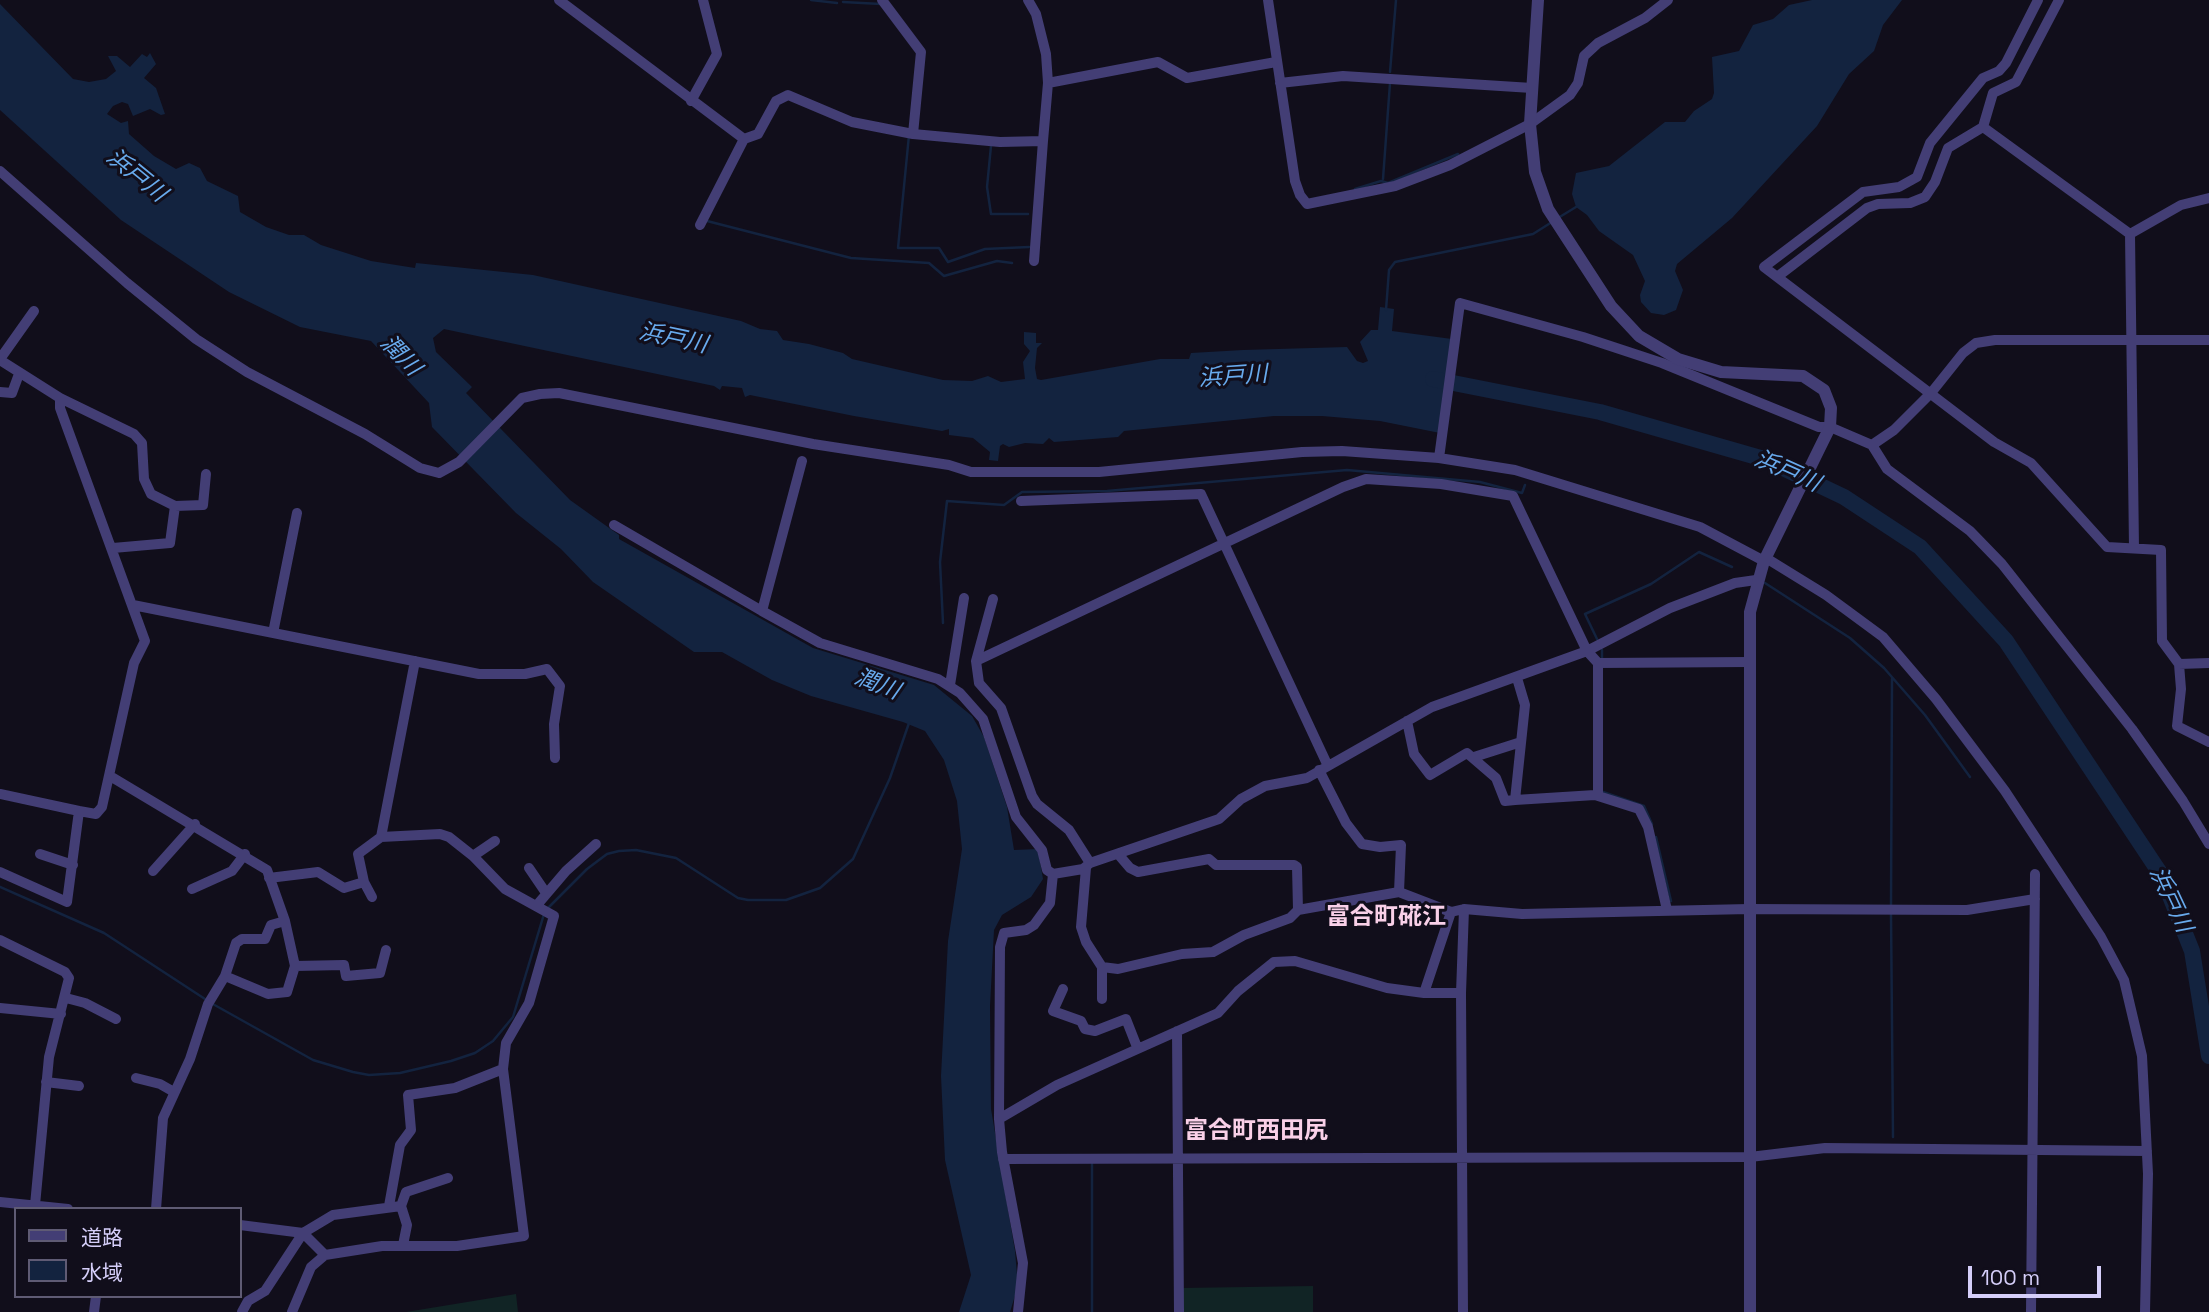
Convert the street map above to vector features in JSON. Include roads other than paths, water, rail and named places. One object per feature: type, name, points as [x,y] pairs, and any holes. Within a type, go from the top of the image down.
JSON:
[{"type":"street","points":[[559,0],[744,139]]},
{"type":"street","points":[[691,101],[717,54],[703,0]]},
{"type":"street","points":[[882,0],[921,52],[913,134]]},
{"type":"street","points":[[1028,0],[1044,38],[1048,83],[1034,261]]},
{"type":"street","points":[[1268,0],[1295,181],[1307,204],[1395,186],[1450,164],[1530,124],[1570,95],[1578,83],[1584,56],[1598,43],[1645,18],[1668,0]]},
{"type":"street","points":[[1538,0],[1530,124],[1535,172],[1548,209],[1611,306],[1646,342],[1678,359],[1710,370],[1794,375],[1811,379],[1824,390],[1829,400],[1830,427],[1756,580],[1749,612],[1750,1312]]},
{"type":"street","points":[[2038,0],[2006,63],[1999,71],[1983,78],[1959,111],[1930,143],[1917,177],[1899,187],[1863,192],[1763,267],[1994,442],[2031,463],[2107,547],[2161,550],[2162,641],[2179,664],[2181,689],[2177,726],[2209,742]]},
{"type":"street","points":[[1777,277],[1867,208],[1878,204],[1910,203],[1925,197],[1935,183],[1948,148],[1983,127],[1993,93],[2016,82],[2059,0]]},
{"type":"street","points":[[1048,83],[1158,62],[1187,78],[1276,62]]},
{"type":"street","points":[[1280,83],[1343,76],[1532,88]]},
{"type":"street","points":[[701,225],[744,139],[758,134],[776,100],[788,95],[852,122],[913,134],[1000,142],[1043,141]]},
{"type":"street","points":[[1983,127],[2130,234]]},
{"type":"street","points":[[0,171],[127,284],[196,339],[247,372],[365,434],[420,468],[439,473],[459,462],[522,398],[550,393],[632,406],[813,444],[949,465],[971,472],[1099,472],[1302,452],[1342,451],[1439,458],[1515,470],[1700,527],[1765,560],[1826,595],[1883,637],[1936,699],[2006,791],[2073,893],[2124,980],[2142,1056],[2147,1151],[2145,1312]]},
{"type":"street","points":[[2130,234],[2181,205],[2209,198]]},
{"type":"street","points":[[2130,234],[2134,548]]},
{"type":"street","points":[[1439,458],[1460,303],[1649,359],[1819,427],[1830,427],[1874,448],[1887,469],[1970,531],[2002,564],[2132,729],[2183,801],[2209,844]]},
{"type":"street","points":[[34,311],[0,359],[19,374],[60,398],[134,434],[142,443],[144,479],[151,494],[175,506],[202,505],[206,474]]},
{"type":"street","points":[[1874,448],[1931,393],[1963,353],[1976,344],[1995,340],[2209,340]]},
{"type":"street","points":[[0,392],[12,393],[19,374]]},
{"type":"street","points":[[0,794],[79,811],[100,812],[134,663],[145,641],[60,408],[60,398]]},
{"type":"street","points":[[762,611],[803,461]]},
{"type":"street","points":[[976,661],[1366,479],[1441,484],[1513,496],[1587,650],[1598,663],[1598,796]]},
{"type":"street","points":[[1021,502],[1201,494],[1346,822],[1362,844],[1380,847],[1401,845],[1399,892]]},
{"type":"street","points":[[113,548],[170,543],[175,506]]},
{"type":"street","points":[[273,633],[297,513]]},
{"type":"street","points":[[614,526],[820,643],[950,685],[983,719],[1016,817],[1042,850],[1047,870],[1056,873],[1086,867],[1219,819],[1241,799],[1265,786],[1307,778],[1407,721],[1471,691],[1517,678],[1587,650],[1670,608],[1735,583],[1756,580]]},
{"type":"street","points":[[950,685],[964,598]]},
{"type":"street","points":[[993,599],[976,661],[979,683],[1001,708],[1032,796],[1037,804],[1062,820],[1086,867],[1081,926],[1086,942],[1102,967],[1102,999]]},
{"type":"street","points":[[134,605],[479,674],[525,674],[547,669],[560,686],[554,724],[555,758]]},
{"type":"street","points":[[381,836],[415,661]]},
{"type":"street","points":[[1598,663],[1749,662]]},
{"type":"street","points":[[2179,664],[2209,663]]},
{"type":"street","points":[[1515,800],[1525,705],[1517,678]]},
{"type":"street","points":[[1407,721],[1414,754],[1430,775],[1467,753],[1496,778],[1505,801],[1598,796],[1639,810],[1648,827],[1667,910]]},
{"type":"street","points":[[1474,757],[1521,742]]},
{"type":"street","points":[[110,776],[264,867],[285,921],[295,966],[286,992],[268,994],[225,976]]},
{"type":"street","points":[[0,872],[67,902],[79,811]]},
{"type":"street","points":[[153,871],[195,824]]},
{"type":"street","points":[[292,1312],[311,1267],[325,1255],[402,1245],[457,1246],[524,1237],[503,1069],[506,1044],[525,1012],[533,992],[554,916],[505,889],[473,856],[440,834],[381,836],[358,854],[372,897]]},
{"type":"street","points":[[473,856],[495,841]]},
{"type":"street","points":[[543,909],[546,893],[596,844]]},
{"type":"street","points":[[40,854],[73,865]]},
{"type":"street","points":[[192,889],[232,871],[244,854]]},
{"type":"street","points":[[1118,854],[1130,868],[1138,872],[1209,859],[1216,865],[1294,865],[1297,867],[1298,911]]},
{"type":"street","points":[[529,868],[546,893]]},
{"type":"street","points":[[269,878],[318,872],[344,888],[365,882]]},
{"type":"street","points":[[1018,1312],[1023,1263],[1003,1159],[999,1119],[1000,947],[1004,933],[1026,930],[1034,925],[1050,903],[1056,873]]},
{"type":"street","points":[[2031,1312],[2035,874]]},
{"type":"street","points":[[1102,967],[1118,969],[1182,954],[1213,952],[1244,935],[1290,918],[1298,911],[1399,892],[1451,912],[1464,909],[1522,914],[1749,909],[1968,910],[2035,899]]},
{"type":"street","points":[[1463,1312],[1461,993],[1464,909]]},
{"type":"street","points":[[1424,993],[1451,912]]},
{"type":"street","points":[[156,1207],[163,1118],[190,1059],[208,1004],[225,976],[238,940],[265,939],[271,925],[285,921]]},
{"type":"street","points":[[0,940],[65,972],[69,978],[49,1056],[35,1205]]},
{"type":"street","points":[[295,966],[344,965],[345,976],[380,973],[386,950]]},
{"type":"street","points":[[999,1119],[1029,1099],[1137,1047],[1219,1013],[1238,991],[1273,962],[1295,961],[1387,988],[1424,993],[1461,993]]},
{"type":"street","points":[[1063,989],[1053,1011],[1081,1021],[1085,1029],[1095,1031],[1126,1019],[1137,1047]]},
{"type":"street","points":[[66,998],[85,1003],[116,1019]]},
{"type":"street","points":[[0,1008],[61,1014]]},
{"type":"street","points":[[1177,1031],[1179,1312]]},
{"type":"street","points":[[402,1245],[407,1225],[395,1206],[400,1145],[411,1130],[408,1096],[455,1088],[503,1069]]},
{"type":"street","points":[[136,1078],[160,1084],[174,1092]]},
{"type":"street","points":[[46,1082],[79,1087]]},
{"type":"street","points":[[1003,1159],[1750,1157],[1825,1148],[2147,1151]]},
{"type":"street","points":[[242,1312],[248,1301],[265,1291],[303,1233],[333,1215],[395,1206],[408,1189],[448,1178]]},
{"type":"street","points":[[0,1202],[52,1207]]},
{"type":"street","points":[[242,1225],[303,1233],[325,1255]]},
{"type":"water","points":[[1812,0],[1902,0],[1883,25],[1874,51],[1849,74],[1817,126],[1732,218],[1677,264],[1675,271],[1683,290],[1676,310],[1664,315],[1651,313],[1641,302],[1640,295],[1645,281],[1633,255],[1599,231],[1587,215],[1576,207],[1572,194],[1576,173],[1609,166],[1665,122],[1685,122],[1694,111],[1712,99],[1712,57],[1739,51],[1753,25],[1773,19],[1789,5]]},
{"type":"water","name":"潤川","points":[[0,4],[73,79],[89,82],[106,79],[116,71],[108,56],[117,56],[130,67],[142,54],[147,57],[150,53],[156,64],[144,78],[156,88],[165,114],[161,115],[150,109],[133,116],[128,104],[122,102],[113,106],[107,114],[121,123],[128,121],[129,134],[154,156],[176,169],[189,163],[200,168],[207,181],[238,196],[240,212],[266,227],[289,235],[304,235],[321,245],[371,261],[415,268],[416,263],[533,275],[741,321],[760,329],[777,331],[783,340],[809,344],[843,353],[852,359],[943,380],[972,381],[988,376],[1001,382],[1025,379],[1023,362],[1030,351],[1024,344],[1024,332],[1036,333],[1036,343],[1042,343],[1037,348],[1035,368],[1037,379],[1041,380],[1160,359],[1189,359],[1191,353],[1243,350],[1347,347],[1357,361],[1363,363],[1368,361],[1360,342],[1371,330],[1378,330],[1380,307],[1394,309],[1392,331],[1452,339],[1440,433],[1380,421],[1322,416],[1274,416],[1124,431],[1118,437],[1054,442],[1049,438],[1043,444],[1025,443],[1009,447],[1003,444],[1000,446],[998,461],[989,460],[990,452],[973,438],[949,435],[949,429],[942,431],[750,395],[745,397],[742,388],[722,386],[720,390],[714,386],[444,329],[433,338],[436,352],[472,387],[466,393],[570,500],[619,535],[619,539],[813,648],[934,685],[972,716],[984,737],[1007,807],[1014,850],[1038,849],[1043,879],[1031,897],[1002,915],[994,930],[990,1006],[991,1109],[1015,1251],[1018,1286],[1010,1312],[959,1312],[971,1275],[945,1160],[941,1076],[948,941],[962,849],[957,801],[944,760],[925,731],[903,722],[811,696],[772,680],[722,652],[694,652],[593,582],[561,549],[516,513],[432,427],[429,403],[371,341],[300,327],[229,292],[121,220],[0,110]]},
{"type":"waterway","points":[[811,0],[837,3]]},
{"type":"waterway","points":[[1390,72],[1396,0]]},
{"type":"waterway","points":[[843,2],[881,4]]},
{"type":"waterway","points":[[1383,179],[1390,83]]},
{"type":"waterway","points":[[909,135],[898,248],[939,248],[948,262],[985,249],[1029,247]]},
{"type":"waterway","points":[[991,146],[987,187],[991,214],[1028,214]]},
{"type":"waterway","points":[[1355,189],[1381,181],[1388,183],[1458,154]]},
{"type":"waterway","points":[[1558,218],[1576,207]]},
{"type":"waterway","points":[[707,221],[851,258],[929,263],[944,276],[997,261],[1012,263]]},
{"type":"waterway","points":[[1386,310],[1389,270],[1395,262],[1533,234],[1552,222]]},
{"type":"waterway","name":"浜戸川","points":[[1433,379],[1600,412],[1764,459],[1844,497],[1920,547],[2006,641],[2162,876],[2192,951],[2209,1056]]},
{"type":"waterway","points":[[943,623],[940,562],[947,501],[1004,505],[1022,492],[1107,491],[1347,470],[1480,482],[1522,493],[1525,485]]},
{"type":"waterway","points":[[1597,639],[1585,614],[1651,584],[1699,552],[1732,567]]},
{"type":"waterway","points":[[1765,583],[1850,638],[1884,668],[1925,715],[1970,777]]},
{"type":"waterway","points":[[1602,650],[1602,660]]},
{"type":"waterway","points":[[1891,907],[1892,679]]},
{"type":"waterway","points":[[547,909],[587,869],[607,854],[619,851],[636,850],[676,858],[738,898],[748,900],[786,900],[820,888],[853,859],[890,778],[909,723]]},
{"type":"waterway","points":[[1603,792],[1644,806],[1652,824]]},
{"type":"waterway","points":[[1656,837],[1671,901]]},
{"type":"waterway","points":[[0,887],[104,933],[205,999]]},
{"type":"waterway","points":[[211,1003],[313,1060],[353,1072],[369,1075],[400,1073],[451,1061],[475,1053],[493,1041],[513,1017],[544,914]]},
{"type":"waterway","points":[[1891,914],[1893,1137]]},
{"type":"waterway","points":[[1092,1162],[1092,1312]]},
{"type":"district","name":"富合町硴江","points":[[1386,917]]},
{"type":"district","name":"富合町西田尻","points":[[1256,1131]]}]
